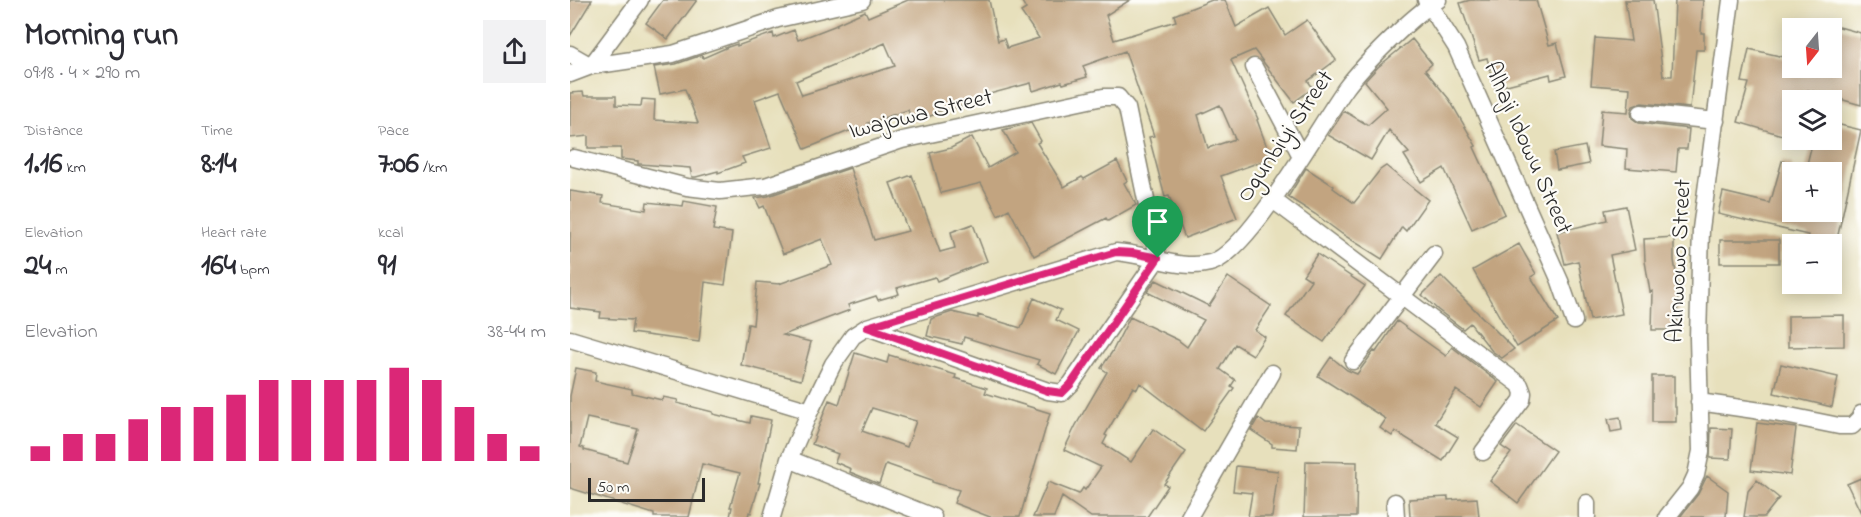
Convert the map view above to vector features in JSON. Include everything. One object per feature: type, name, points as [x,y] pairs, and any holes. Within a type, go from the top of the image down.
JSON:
[{"type":"street","points":[[591,66],[640,0]]},
{"type":"street","points":[[570,74],[591,66],[673,54],[778,20],[862,0]]},
{"type":"street","name":"Akinwowo Street","points":[[1667,517],[1682,500],[1696,475],[1701,451],[1698,338],[1701,229],[1731,0]]},
{"type":"street","name":"Ogunbiyi Street","points":[[867,327],[1116,252],[1133,253],[1187,266],[1212,263],[1225,255],[1253,227],[1347,87],[1431,2]]},
{"type":"street","name":"Alhaji Idowu Street","points":[[1431,2],[1456,47],[1560,281],[1574,321]]},
{"type":"street","points":[[570,54],[591,66]]},
{"type":"street","points":[[1254,67],[1301,156]]},
{"type":"street","name":"Iwajowa Street","points":[[574,158],[687,186],[720,191],[765,186],[902,140],[1103,97],[1118,97],[1127,108],[1158,258]]},
{"type":"street","points":[[1641,113],[1716,121]]},
{"type":"street","points":[[1273,200],[1521,386],[1522,400],[1483,452]]},
{"type":"street","points":[[1353,362],[1434,254]]},
{"type":"street","points":[[772,517],[789,459],[810,411],[841,350],[853,336],[867,327],[1048,391],[1062,393],[1071,384],[1158,258]]},
{"type":"street","points":[[570,339],[810,411]]},
{"type":"street","points":[[1189,517],[1272,373]]},
{"type":"street","points":[[1699,402],[1775,412],[1839,426],[1852,426],[1861,414]]},
{"type":"street","points":[[789,459],[933,517]]},
{"type":"building","points":[[570,0],[592,0],[570,36]]},
{"type":"building","points":[[663,0],[697,0],[668,39],[646,23]]},
{"type":"building","points":[[908,0],[989,0],[998,41],[1004,39],[1007,48],[1039,38],[1021,12],[1026,9],[1021,0],[1130,0],[1106,15],[1114,40],[1176,21],[1174,15],[1212,0],[1225,0],[1236,27],[1269,8],[1285,35],[1307,20],[1336,60],[1308,81],[1313,88],[1294,102],[1254,50],[1231,60],[1258,119],[1271,158],[1221,176],[1237,218],[1185,238],[1169,196],[1165,197],[1149,137],[1154,136],[1125,51],[1083,66],[1087,77],[1033,91],[1031,83],[982,96],[983,102],[935,112],[936,114],[912,122],[908,110],[868,123],[869,126],[849,131],[805,149],[780,91],[755,100],[771,148],[742,157],[745,163],[718,173],[718,171],[696,177],[692,177],[690,168],[638,164],[638,161],[621,159],[621,148],[588,148],[588,136],[570,138],[570,93],[583,92],[584,96],[616,96],[616,105],[641,106],[642,99],[655,100],[654,120],[698,123],[685,89],[660,94],[654,67],[676,64],[702,55],[703,58],[728,47],[773,33],[774,38],[794,30],[798,40],[865,11],[868,17]],"holes":[[[885,43],[895,66],[802,95],[796,81]],[[1220,105],[1235,139],[1208,148],[1198,115]]]},
{"type":"building","points":[[1470,0],[1536,0],[1549,45],[1557,43],[1566,76],[1551,80],[1550,74],[1495,88],[1487,58],[1479,60],[1460,3]]},
{"type":"building","points":[[1625,0],[1653,0],[1663,76],[1672,76],[1675,0],[1703,0],[1701,33],[1704,33],[1704,50],[1696,50],[1690,108],[1642,103],[1633,106],[1631,111],[1632,118],[1639,123],[1689,129],[1687,149],[1678,149],[1676,172],[1626,168],[1627,149],[1599,146],[1602,110],[1628,112],[1630,88],[1591,85],[1595,38],[1631,41]]},
{"type":"building","points":[[1842,28],[1861,33],[1861,105],[1842,100],[1842,90],[1782,90],[1782,135],[1738,122],[1749,83],[1742,82],[1749,49],[1782,57],[1782,78],[1842,78]]},
{"type":"building","points":[[1412,39],[1432,64],[1425,70],[1449,99],[1476,146],[1474,147],[1505,214],[1472,229],[1444,168],[1421,182],[1404,155],[1409,153],[1389,130],[1371,160],[1328,135],[1344,111],[1368,125],[1387,108],[1365,81]]},
{"type":"building","points":[[1031,123],[1041,141],[1037,143],[1064,187],[1117,161],[1127,181],[1124,183],[1136,205],[1034,256],[1009,209],[998,215],[981,183],[941,193],[930,153],[951,148],[972,137],[988,168],[1016,152],[1003,130]]},
{"type":"building","points":[[1842,125],[1861,130],[1842,217],[1842,162],[1808,162],[1810,150],[1842,150]]},
{"type":"building","points":[[1585,146],[1589,164],[1557,170],[1554,152]]},
{"type":"building","points":[[1782,161],[1785,162],[1782,162],[1782,222],[1841,222],[1838,234],[1804,234],[1718,214],[1723,192],[1769,203]]},
{"type":"building","points":[[1386,166],[1428,200],[1406,231],[1402,227],[1382,259],[1288,197],[1306,168],[1334,186],[1333,188],[1354,203],[1380,170]]},
{"type":"building","points":[[850,168],[874,240],[908,231],[890,183],[912,175],[940,252],[955,248],[951,232],[973,224],[987,261],[937,281],[935,277],[897,288],[899,294],[878,300],[876,296],[848,305],[850,310],[783,335],[811,342],[801,380],[741,365],[748,324],[753,325],[757,282],[779,284],[832,265],[822,239],[783,254],[764,206],[760,208],[755,198],[768,196]]},
{"type":"building","points":[[570,191],[603,196],[602,203],[646,210],[647,202],[683,206],[684,201],[717,207],[713,230],[732,233],[725,285],[705,282],[699,342],[631,333],[633,320],[600,318],[601,312],[570,308]]},
{"type":"building","points":[[1626,206],[1635,250],[1610,255],[1622,314],[1590,320],[1578,261],[1565,264],[1557,232],[1607,220],[1605,210]]},
{"type":"building","points":[[1674,237],[1674,260],[1678,286],[1677,330],[1652,330],[1653,291],[1650,292],[1644,239]]},
{"type":"building","points":[[1720,240],[1779,240],[1779,263],[1720,263]]},
{"type":"building","points":[[1519,244],[1536,274],[1531,277],[1558,321],[1517,347],[1473,270]]},
{"type":"building","points":[[1317,254],[1365,286],[1324,342],[1286,316],[1311,280],[1303,275]]},
{"type":"building","points":[[1441,276],[1514,349],[1502,358],[1492,351],[1470,323],[1463,329],[1422,295]]},
{"type":"building","points":[[1228,277],[1271,306],[1255,330],[1265,337],[1253,355],[1235,344],[1220,369],[1235,380],[1231,386],[1234,388],[1203,431],[1140,383],[1137,389],[1133,387],[1105,435],[1107,436],[1103,444],[1131,462],[1153,429],[1186,452],[1164,484],[1168,486],[1147,517],[1091,517],[1062,497],[1054,517],[1033,517],[1048,482],[1079,494],[1083,488],[1085,490],[1101,467],[1064,450],[1107,372],[1101,368],[1130,317],[1178,340],[1187,347],[1204,320],[1147,292],[1156,280],[1209,306]]},
{"type":"building","points":[[1034,298],[1061,310],[1056,320],[1079,331],[1056,374],[1037,364],[1039,360],[964,337],[962,344],[927,336],[931,319],[952,312],[978,318],[978,315],[1021,328]]},
{"type":"building","points":[[1844,315],[1844,346],[1788,347],[1788,316]]},
{"type":"building","points":[[1397,321],[1446,356],[1452,347],[1498,382],[1481,407],[1456,390],[1435,423],[1458,437],[1443,461],[1395,431],[1392,436],[1380,428],[1386,419],[1318,376],[1331,357],[1347,370],[1357,374],[1374,351],[1376,352]]},
{"type":"building","points":[[855,353],[887,363],[889,355],[956,375],[955,378],[987,388],[985,393],[1050,413],[1020,517],[990,517],[954,503],[959,490],[886,464],[879,484],[850,472],[851,469],[835,462],[838,454],[812,444],[829,400],[839,404]],"holes":[[[872,408],[916,421],[907,447],[862,431]]]},
{"type":"building","points":[[1781,364],[1838,377],[1832,407],[1774,393]]},
{"type":"building","points":[[576,368],[596,372],[595,381],[632,389],[632,393],[662,400],[663,397],[678,400],[677,403],[750,423],[751,416],[771,420],[758,483],[760,483],[751,513],[749,512],[748,517],[730,517],[732,507],[730,507],[740,473],[702,464],[689,517],[654,517],[654,514],[570,488],[570,396]],"holes":[[[587,418],[638,429],[627,462],[580,447]]]},
{"type":"building","points":[[1652,376],[1674,376],[1676,422],[1652,422]]},
{"type":"building","points":[[1620,417],[1622,430],[1611,432],[1608,419]]},
{"type":"building","points":[[1258,418],[1266,424],[1299,426],[1297,449],[1272,447],[1272,444],[1251,430]]},
{"type":"building","points":[[1757,423],[1796,428],[1790,475],[1751,470]]},
{"type":"building","points":[[1517,425],[1555,451],[1518,503],[1490,481],[1511,453],[1501,446]]},
{"type":"building","points":[[1711,428],[1732,429],[1730,459],[1710,458]]},
{"type":"building","points":[[1306,461],[1357,462],[1356,517],[1304,517]]},
{"type":"building","points":[[1236,466],[1278,471],[1272,517],[1248,517],[1252,493],[1233,491]]},
{"type":"building","points":[[1707,476],[1728,491],[1726,517],[1680,517],[1698,494]]},
{"type":"building","points":[[1861,478],[1861,513],[1847,484]]},
{"type":"building","points":[[1757,480],[1779,498],[1764,517],[1744,517],[1748,491]]},
{"type":"building","points":[[1448,497],[1448,500],[1477,498],[1479,517],[1410,517],[1409,499]]},
{"type":"route","points":[[1116,252],[1158,258],[1071,384],[1062,393],[1048,391],[867,327],[1116,252]]}]
